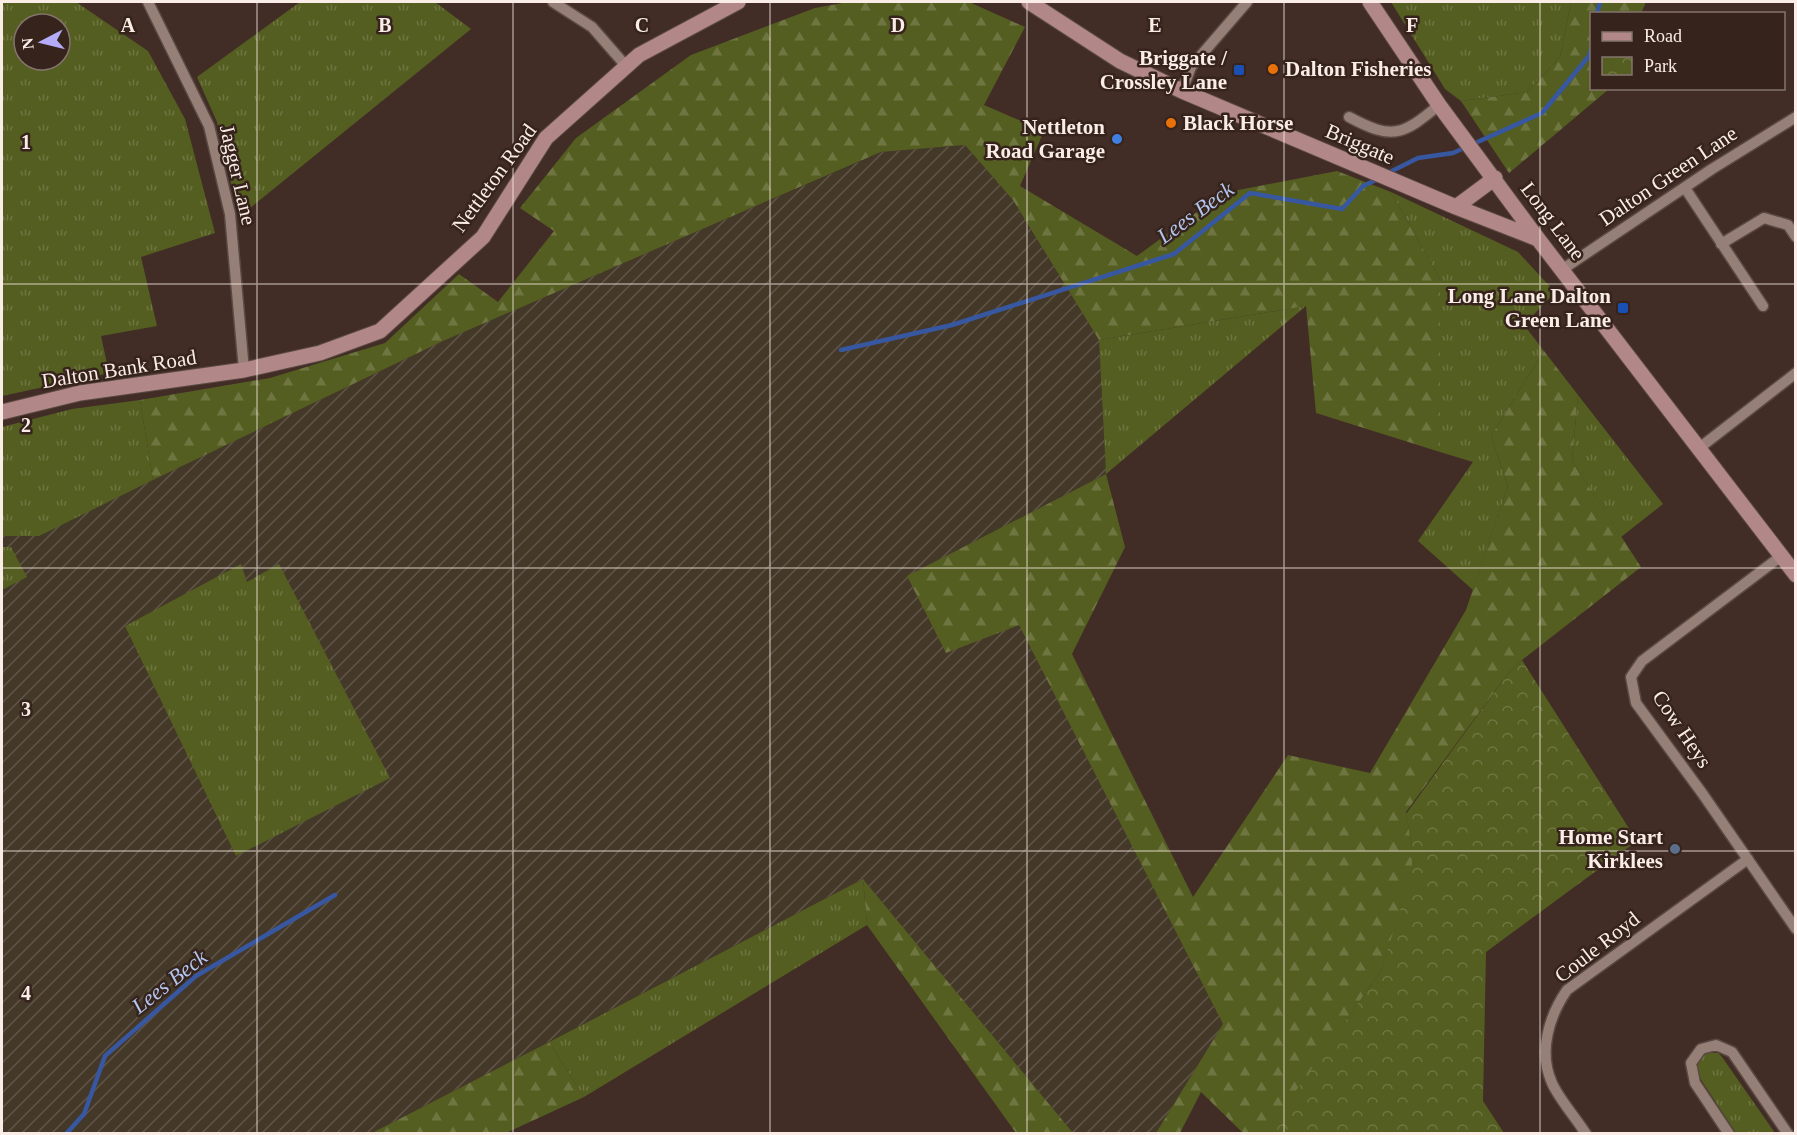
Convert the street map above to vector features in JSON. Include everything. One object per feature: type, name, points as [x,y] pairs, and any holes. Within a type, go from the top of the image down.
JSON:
[{"type":"street","name":"Jagger Lane","points":[[148,2],[209,126],[230,214],[244,370]]},
{"type":"street","points":[[553,2],[592,27],[626,66]]},
{"type":"street","name":"Nettleton Road","points":[[244,370],[320,353],[380,331],[483,237],[546,138],[639,55],[738,2]]},
{"type":"street","points":[[1029,2],[1120,62],[1182,91],[1191,67],[1247,2]]},
{"type":"street","name":"Long Lane","points":[[1370,2],[1456,128],[1538,239],[1796,575]]},
{"type":"street","name":"Briggate","points":[[1182,91],[1398,183],[1538,239]]},
{"type":"street","points":[[1349,117],[1373,129],[1393,133],[1415,126],[1440,105]]},
{"type":"street","name":"Dalton Green Lane","points":[[1563,269],[1796,117]]},
{"type":"street","points":[[1456,207],[1495,178]]},
{"type":"street","points":[[1684,188],[1763,306]]},
{"type":"street","points":[[1721,244],[1764,218],[1788,225],[1796,237]]},
{"type":"street","name":"Dalton Bank Road","points":[[2,412],[80,393],[244,370]]},
{"type":"street","points":[[1698,449],[1796,373]]},
{"type":"street","name":"Cow Heys","points":[[1780,557],[1642,661],[1631,677],[1636,703],[1796,929]]},
{"type":"street","name":"Coule Royd","points":[[1586,1134],[1552,1083],[1545,1055],[1549,1027],[1556,1006],[1567,990],[1748,860]]},
{"type":"street","points":[[1729,1134],[1695,1083],[1691,1063],[1701,1048],[1716,1045],[1732,1052],[1788,1134]]},
{"type":"shaded area","points":[[965,145],[1013,200],[1099,340],[1106,474],[908,576],[1019,624],[1223,1024],[1156,1133],[1073,1133],[863,879],[372,1133],[2,1133],[2,536],[39,535],[443,341],[882,152]]},
{"type":"green space","points":[[2,2],[76,2],[148,51],[185,119],[215,233],[141,257],[157,326],[101,336],[109,373],[2,396]]},
{"type":"green space","points":[[300,2],[435,2],[471,29],[239,217],[217,122],[197,77]]},
{"type":"green space","points":[[848,2],[969,2],[1025,27],[984,105],[1044,131],[1020,186],[1137,256],[1223,193],[1337,171],[1391,192],[1440,279],[1440,452],[1316,413],[1306,306],[1099,340],[1013,200],[965,145],[881,152],[443,341],[153,480],[140,400],[270,378],[385,343],[459,274],[498,302],[554,231],[520,208],[576,138],[691,55],[815,8]]},
{"type":"green space","points":[[1391,2],[1571,2],[1560,57],[1527,92],[1461,101],[1445,89]]},
{"type":"green space","points":[[1571,2],[1646,2],[1641,12],[1590,12],[1590,90],[1608,90],[1509,173],[1461,101],[1527,92],[1560,57]]},
{"type":"green space","points":[[1391,192],[1518,252],[1555,292],[1524,325],[1544,351],[1491,436],[1508,486],[1473,590],[1418,541],[1473,462],[1440,452],[1440,279]]},
{"type":"green space","points":[[1306,306],[1106,474],[1099,340]]},
{"type":"green space","points":[[1544,351],[1578,395],[1572,461],[1641,567],[1522,660],[1506,676],[1406,812],[1412,847],[1412,875],[1381,971],[1266,1134],[1243,1133],[1201,1092],[1180,1133],[1156,1133],[1223,1024],[1019,625],[946,653],[907,576],[1106,474],[1125,547],[1072,654],[1193,897],[1288,755],[1370,773],[1466,610],[1508,486],[1491,436]]},
{"type":"green space","points":[[1578,395],[1663,504],[1621,537],[1572,461]]},
{"type":"green space","points":[[140,400],[153,480],[39,536],[2,536],[2,427],[72,409]]},
{"type":"green space","points":[[2,547],[11,547],[27,577],[2,590]]},
{"type":"green space","points":[[241,564],[247,582],[279,564],[390,778],[236,856],[125,626]]},
{"type":"green space","points":[[1522,660],[1637,841],[1486,952],[1483,1101],[1504,1133],[1266,1133],[1381,971],[1412,872],[1412,847],[1406,814],[1506,676]]},
{"type":"green space","points":[[863,879],[867,925],[584,1097],[549,1042]]},
{"type":"green space","points":[[863,879],[1073,1133],[1016,1133],[867,925]]},
{"type":"green space","points":[[549,1042],[584,1097],[506,1133],[372,1133]]},
{"type":"green space","points":[[1705,1052],[1718,1053],[1722,1057],[1775,1133],[1736,1133],[1698,1075],[1696,1066]]},
{"type":"waterway","name":"Lees Beck","points":[[1598,12],[1600,2]]},
{"type":"waterway","name":"Lees Beck","points":[[1388,173],[1418,158],[1453,153],[1542,113],[1590,52]]},
{"type":"waterway","name":"Lees Beck","points":[[841,350],[952,325],[1174,254],[1250,193],[1342,209],[1363,186],[1378,179]]},
{"type":"waterway","name":"Lees Beck","points":[[66,1134],[84,1114],[105,1056],[196,976],[335,895]]},
{"type":"place","name":"Dalton Fisheries","points":[[1273,69]]},
{"type":"place","name":"Briggate / Crossley Lane","points":[[1239,70]]},
{"type":"place","name":"Black Horse","points":[[1171,123]]},
{"type":"place","name":"Nettleton Road Garage","points":[[1117,139]]},
{"type":"place","name":"Long Lane Dalton Green Lane","points":[[1623,308]]},
{"type":"place","name":"Home Start Kirklees","points":[[1675,849]]}]
